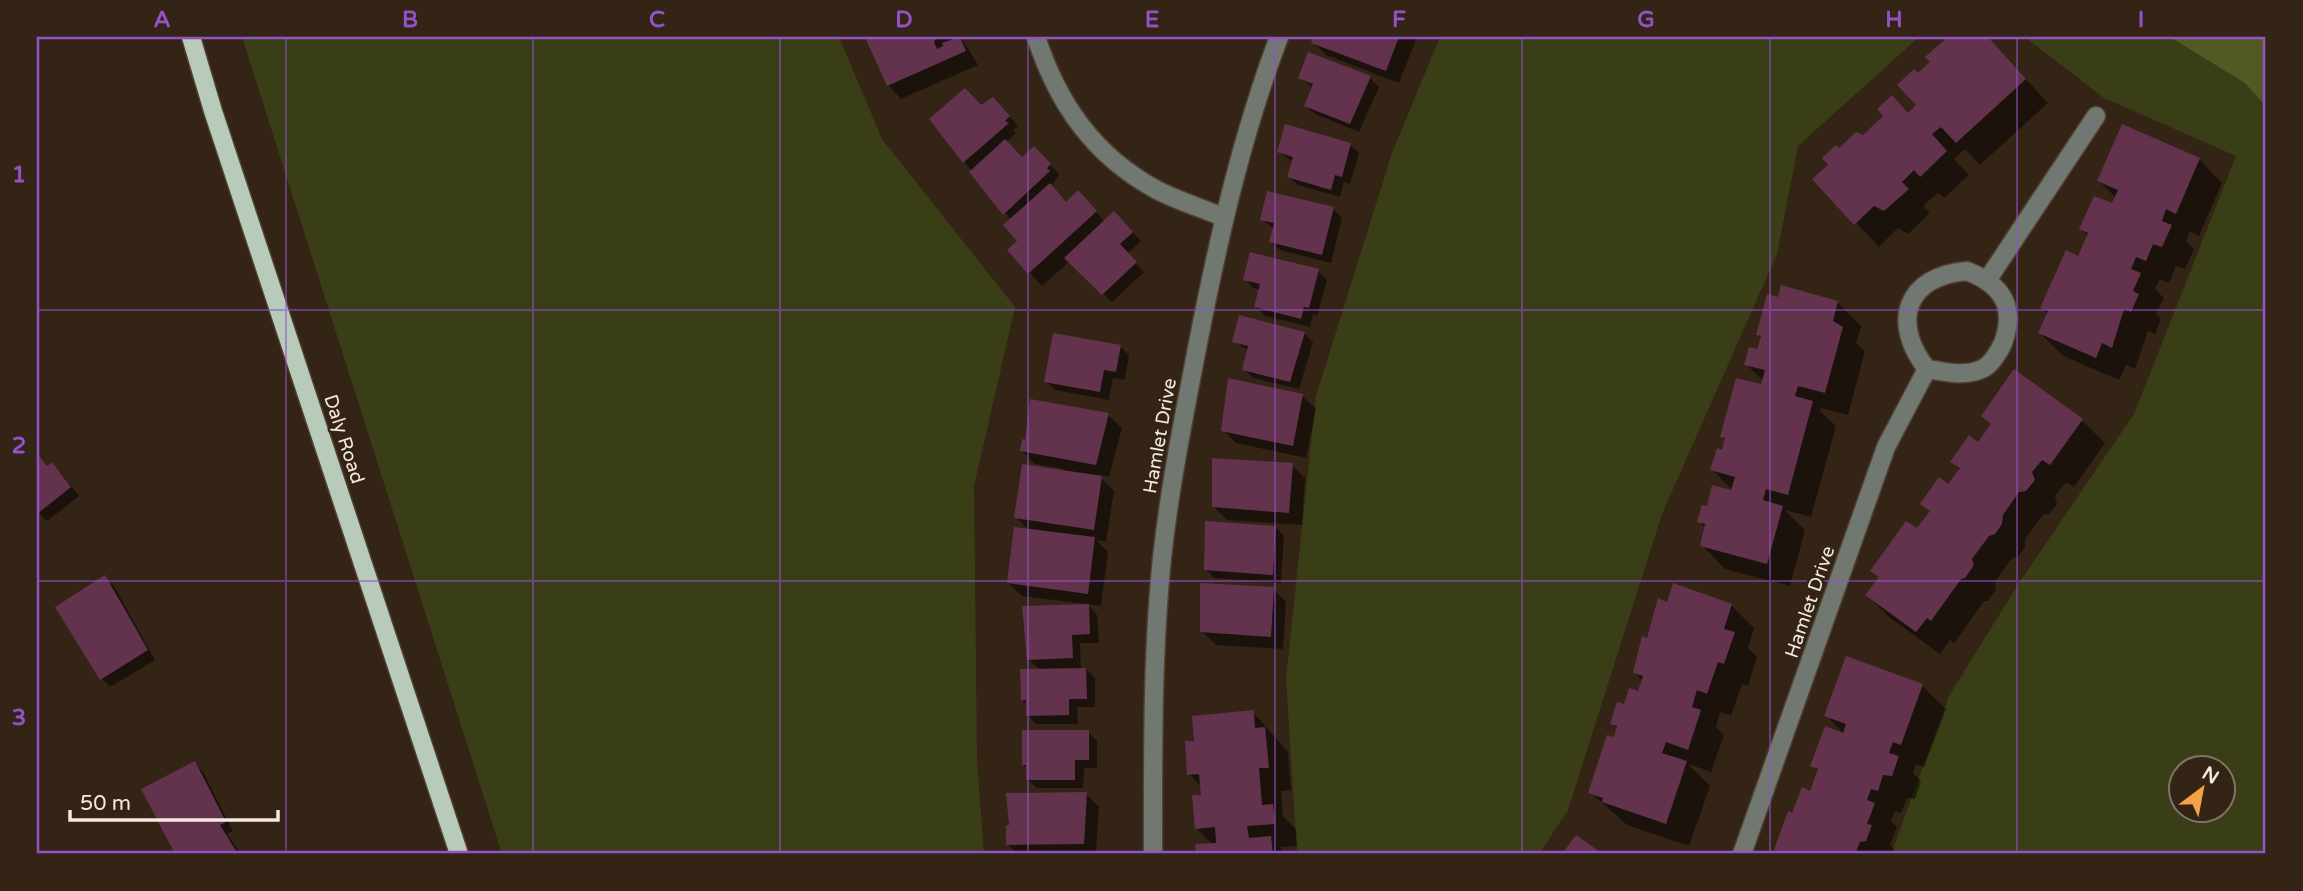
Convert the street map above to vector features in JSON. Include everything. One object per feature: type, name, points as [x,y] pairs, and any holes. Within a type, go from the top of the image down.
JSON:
[{"type":"main road","name":"Daly Road","points":[[191,37],[213,111],[459,854]]},
{"type":"street","points":[[1036,37],[1065,108],[1104,152],[1157,190],[1223,217]]},
{"type":"street","name":"Hamlet Drive","points":[[1153,854],[1156,672],[1162,560],[1176,456],[1223,217],[1260,87],[1279,37]]},
{"type":"street","points":[[1988,279],[2096,116]]},
{"type":"street","points":[[1967,271],[1988,279],[2000,291],[2007,306],[2010,325],[2000,351],[1983,368],[1956,374],[1927,369],[1913,352],[1906,332],[1907,316],[1916,296],[1929,282],[1946,273],[1967,271]]},
{"type":"street","name":"Hamlet Drive","points":[[1742,854],[1886,447],[1927,369]]},
{"type":"green space","points":[[242,37],[839,37],[882,139],[1015,307],[974,486],[977,760],[984,854],[502,854]]},
{"type":"green space","points":[[1440,37],[1919,37],[1798,146],[1777,254],[1662,514],[1568,810],[1539,854],[1297,854],[1286,678],[1316,396],[1392,153]]},
{"type":"green space","points":[[2025,37],[2266,37],[2266,854],[1891,854],[1949,696],[2019,583],[2134,414],[2236,156],[2104,98]]},
{"type":"green space","points":[[2170,37],[2266,37],[2266,106],[2245,83]]},
{"type":"building","points":[[865,37],[937,37],[934,42],[937,49],[943,46],[942,43],[960,37],[966,51],[887,86]]},
{"type":"building","points":[[1313,37],[1399,37],[1386,71],[1311,43]]},
{"type":"building","points":[[1948,37],[1988,37],[2026,79],[1956,143],[1941,127],[1932,134],[1947,151],[1920,177],[1914,170],[1902,182],[1909,189],[1884,211],[1874,206],[1854,225],[1812,179],[1828,165],[1822,158],[1836,145],[1839,148],[1856,132],[1863,135],[1883,116],[1877,109],[1892,95],[1908,113],[1916,105],[1897,85],[1914,69],[1918,73],[1930,62],[1925,57]]},
{"type":"building","points":[[1308,52],[1371,76],[1350,124],[1304,106],[1313,84],[1298,78]]},
{"type":"building","points":[[965,88],[981,105],[993,97],[1010,116],[1005,121],[1009,123],[963,163],[929,119]]},
{"type":"building","points":[[1285,124],[1351,143],[1342,177],[1335,175],[1331,190],[1287,177],[1293,157],[1277,152]]},
{"type":"building","points":[[2122,124],[2200,158],[2176,214],[2166,209],[2162,221],[2172,225],[2162,247],[2153,244],[2146,261],[2136,257],[2131,269],[2141,273],[2133,291],[2139,294],[2131,312],[2124,309],[2112,348],[2102,343],[2096,358],[2038,333],[2048,311],[2040,308],[2066,250],[2078,256],[2088,233],[2079,229],[2094,196],[2112,203],[2118,190],[2097,181]]},
{"type":"building","points":[[1005,139],[1022,157],[1034,146],[1051,164],[1047,168],[1050,171],[1003,215],[969,172]]},
{"type":"building","points":[[1050,183],[1066,202],[1078,190],[1097,211],[1028,274],[1007,250],[1017,241],[1003,225]]},
{"type":"building","points":[[1267,191],[1334,207],[1322,255],[1269,242],[1274,223],[1260,220]]},
{"type":"building","points":[[1114,211],[1133,232],[1120,244],[1137,262],[1102,295],[1064,258]]},
{"type":"building","points":[[1250,252],[1319,269],[1309,308],[1304,307],[1301,319],[1254,307],[1260,284],[1243,280]]},
{"type":"building","points":[[1781,285],[1838,301],[1833,321],[1843,327],[1825,393],[1798,386],[1795,396],[1813,401],[1788,495],[1766,489],[1763,500],[1783,506],[1767,564],[1700,546],[1705,524],[1697,522],[1702,505],[1707,506],[1712,485],[1731,490],[1735,477],[1710,470],[1717,448],[1722,450],[1725,438],[1720,437],[1736,378],[1761,384],[1765,370],[1744,365],[1749,347],[1757,349],[1761,336],[1756,335],[1767,294],[1778,297]]},
{"type":"building","points":[[1239,315],[1305,332],[1290,382],[1242,370],[1248,346],[1232,342]]},
{"type":"building","points":[[1053,333],[1121,345],[1116,372],[1104,370],[1100,392],[1044,382]]},
{"type":"building","points":[[2014,369],[2083,419],[2050,465],[2042,460],[2032,472],[2035,480],[2026,491],[2019,492],[2003,515],[2002,524],[1995,534],[1989,536],[1972,559],[1974,565],[1965,578],[1961,579],[1931,621],[1927,618],[1916,632],[1865,595],[1879,577],[1870,571],[1906,521],[1917,528],[1930,511],[1920,504],[1939,477],[1948,484],[1960,468],[1950,462],[1969,435],[1978,442],[1991,424],[1981,416]]},
{"type":"building","points":[[1228,378],[1303,394],[1293,446],[1221,431]]},
{"type":"building","points":[[1030,399],[1109,413],[1096,465],[1020,451],[1022,439],[1025,440]]},
{"type":"building","points":[[37,453],[47,466],[52,462],[71,487],[37,514]]},
{"type":"building","points":[[1212,458],[1293,463],[1289,513],[1212,507]]},
{"type":"building","points":[[1022,464],[1102,476],[1094,530],[1014,518]]},
{"type":"building","points":[[1205,521],[1276,526],[1273,575],[1204,570]]},
{"type":"building","points":[[1014,527],[1095,537],[1088,594],[1007,583]]},
{"type":"building","points":[[105,575],[148,650],[100,680],[55,607]]},
{"type":"building","points":[[1200,583],[1274,587],[1271,637],[1200,632]]},
{"type":"building","points":[[1673,583],[1732,604],[1724,629],[1735,632],[1724,664],[1718,662],[1707,694],[1697,690],[1692,707],[1701,710],[1688,750],[1666,742],[1662,753],[1687,761],[1666,824],[1602,802],[1603,798],[1588,793],[1607,735],[1614,737],[1617,726],[1610,724],[1617,702],[1624,704],[1629,688],[1638,691],[1643,676],[1633,673],[1642,636],[1647,638],[1658,598],[1667,602]]},
{"type":"building","points":[[1089,604],[1090,634],[1072,635],[1073,658],[1027,660],[1022,606]]},
{"type":"building","points":[[1846,656],[1923,684],[1901,745],[1893,742],[1889,753],[1899,756],[1892,776],[1883,775],[1878,791],[1871,789],[1867,800],[1875,803],[1867,824],[1872,825],[1866,841],[1860,842],[1855,854],[1782,854],[1774,850],[1788,811],[1792,813],[1802,787],[1810,791],[1818,769],[1810,766],[1825,726],[1843,733],[1846,724],[1824,716]]},
{"type":"building","points":[[1086,668],[1087,699],[1069,699],[1069,715],[1026,716],[1026,700],[1021,700],[1020,669]]},
{"type":"building","points":[[1254,710],[1255,728],[1265,727],[1269,768],[1259,768],[1262,805],[1273,804],[1275,824],[1247,826],[1249,838],[1271,836],[1273,854],[1196,854],[1195,844],[1216,843],[1215,827],[1195,829],[1192,795],[1201,795],[1199,774],[1187,775],[1185,741],[1194,741],[1192,716]]},
{"type":"building","points":[[1022,730],[1089,730],[1089,760],[1075,760],[1075,780],[1026,780],[1026,765],[1022,765]]},
{"type":"building","points":[[195,761],[226,822],[220,825],[238,854],[175,854],[141,789]]},
{"type":"building","points":[[1087,792],[1084,844],[1006,845],[1006,825],[1009,825],[1006,793]]},
{"type":"building","points":[[1576,835],[1603,854],[1562,854]]}]
